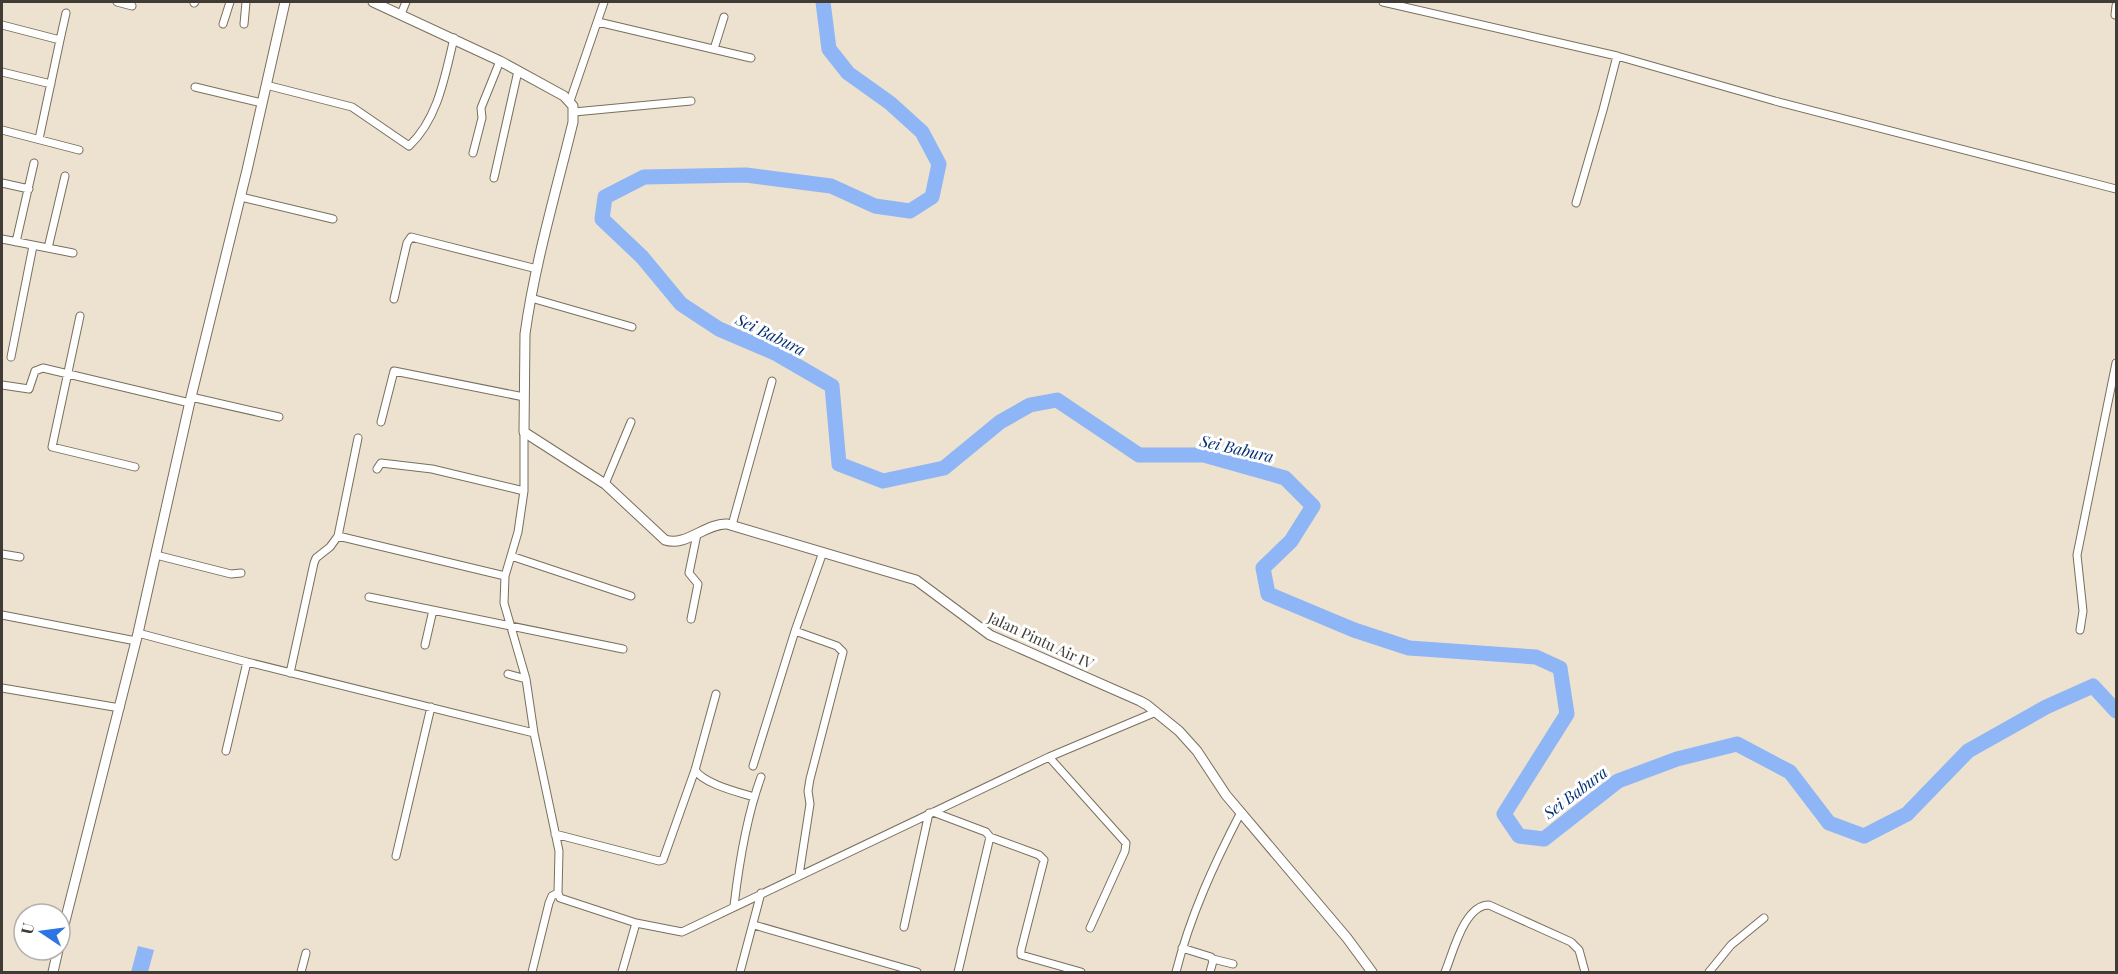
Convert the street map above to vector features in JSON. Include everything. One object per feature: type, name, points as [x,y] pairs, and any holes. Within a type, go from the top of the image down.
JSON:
[{"type":"main road","points":[[70,902],[137,637],[190,400],[241,197],[285,2]]},
{"type":"main road","points":[[373,2],[454,38],[519,71],[570,101],[574,112],[537,269],[525,334],[524,432]]},
{"type":"main road","name":"Jalan Pintu Air IV","points":[[524,432],[605,484],[665,540],[678,541],[719,525],[732,525],[916,580],[990,635],[1140,700],[1179,731],[1197,751],[1226,795],[1347,938],[1372,972]]},
{"type":"street","points":[[117,2],[132,6]]},
{"type":"street","points":[[223,24],[230,2]]},
{"type":"street","points":[[244,24],[246,2]]},
{"type":"street","points":[[401,14],[406,2]]},
{"type":"street","points":[[570,101],[604,2]]},
{"type":"street","points":[[1383,2],[1617,56],[1797,106],[2116,189]]},
{"type":"street","points":[[2115,15],[2116,6]]},
{"type":"street","points":[[39,139],[66,13]]},
{"type":"street","points":[[714,49],[724,17]]},
{"type":"street","points":[[598,22],[751,58]]},
{"type":"street","points":[[2,25],[60,40]]},
{"type":"street","points":[[266,86],[352,107],[409,146],[428,121],[436,104],[454,38]]},
{"type":"street","points":[[1576,203],[1617,56]]},
{"type":"street","points":[[473,153],[482,118],[481,108],[500,61]]},
{"type":"street","points":[[494,178],[519,71]]},
{"type":"street","points":[[2,72],[51,84]]},
{"type":"street","points":[[195,87],[262,103]]},
{"type":"street","points":[[574,112],[691,101]]},
{"type":"street","points":[[2,130],[79,150]]},
{"type":"street","points":[[16,242],[34,163]]},
{"type":"street","points":[[48,248],[65,176]]},
{"type":"street","points":[[2,183],[29,189]]},
{"type":"street","points":[[241,197],[333,219]]},
{"type":"street","points":[[394,299],[408,239],[411,237],[537,269]]},
{"type":"street","points":[[2,239],[73,253]]},
{"type":"street","points":[[11,357],[33,246]]},
{"type":"street","points":[[531,298],[632,327]]},
{"type":"street","points":[[80,316],[52,447],[135,467]]},
{"type":"street","points":[[2080,630],[2083,611],[2077,555],[2116,363]]},
{"type":"street","points":[[2,385],[29,389],[32,375],[38,368],[279,417]]},
{"type":"street","points":[[381,422],[394,370],[524,398]]},
{"type":"street","points":[[732,525],[772,381]]},
{"type":"street","points":[[605,484],[631,422]]},
{"type":"street","points":[[524,432],[524,491],[518,532],[505,576],[504,603],[526,679],[534,733],[559,851],[558,893],[560,898],[636,922],[682,932],[1049,757],[1156,712]]},
{"type":"street","points":[[290,673],[314,563],[316,558],[330,547],[338,536],[358,438]]},
{"type":"street","points":[[377,469],[381,463],[424,467],[524,491]]},
{"type":"street","points":[[691,619],[698,584],[689,573],[697,534]]},
{"type":"street","points":[[338,536],[505,576]]},
{"type":"street","points":[[753,766],[795,631],[823,552]]},
{"type":"street","points":[[2,554],[20,557]]},
{"type":"street","points":[[156,555],[231,574],[241,573]]},
{"type":"street","points":[[511,556],[631,596]]},
{"type":"street","points":[[369,597],[622,649]]},
{"type":"street","points":[[425,645],[432,610]]},
{"type":"street","points":[[2,615],[137,637],[534,733]]},
{"type":"street","points":[[795,631],[837,646],[843,652],[810,779],[808,790],[810,804],[799,875]]},
{"type":"street","points":[[226,751],[247,662]]},
{"type":"street","points":[[508,674],[526,679]]},
{"type":"street","points":[[2,688],[120,708]]},
{"type":"street","points":[[716,694],[694,765],[695,770],[699,776],[728,789],[754,796]]},
{"type":"street","points":[[396,856],[431,707]]},
{"type":"street","points":[[1049,757],[1126,843],[1125,851],[1090,928]]},
{"type":"street","points":[[555,834],[659,861],[663,860],[695,770]]},
{"type":"street","points":[[735,906],[738,871],[754,796],[761,777]]},
{"type":"street","points":[[1176,972],[1182,948],[1204,887],[1241,812]]},
{"type":"street","points":[[931,813],[986,832],[990,837],[1039,855],[1044,860],[1021,955],[1081,972]]},
{"type":"street","points":[[904,927],[931,813]]},
{"type":"street","points":[[958,972],[990,837]]},
{"type":"street","points":[[532,972],[549,903],[552,896],[558,893]]},
{"type":"street","points":[[740,972],[761,893]]},
{"type":"street","points":[[1445,972],[1466,921],[1475,910],[1483,905],[1489,905],[1571,942],[1579,950],[1585,972]]},
{"type":"street","points":[[1709,972],[1731,945],[1764,918]]},
{"type":"street","points":[[622,972],[636,922]]},
{"type":"street","points":[[754,925],[916,972]]},
{"type":"street","points":[[1182,948],[1213,959],[1233,963]]},
{"type":"street","points":[[301,972],[306,953]]},
{"type":"street","points":[[1210,972],[1213,959]]},
{"type":"water","points":[[138,946],[154,950],[148,972],[131,972]]},
{"type":"waterway","name":"Sei Babura","points":[[823,2],[829,49],[848,73],[890,103],[922,132],[939,164],[932,197],[910,211],[875,206],[831,186],[746,175],[644,177],[605,197],[602,219],[642,257],[681,304],[719,329],[775,353],[832,386],[839,464],[883,481],[944,468],[1000,422],[1030,405],[1057,400],[1139,455],[1204,455],[1285,478],[1313,506],[1291,541],[1263,568],[1268,594],[1354,630],[1409,648],[1536,657],[1560,668],[1567,714],[1504,814],[1519,836],[1544,839],[1618,781],[1677,759],[1737,744],[1790,772],[1829,823],[1864,836],[1907,814],[1968,751],[2046,707],[2093,686],[2116,711]]}]
